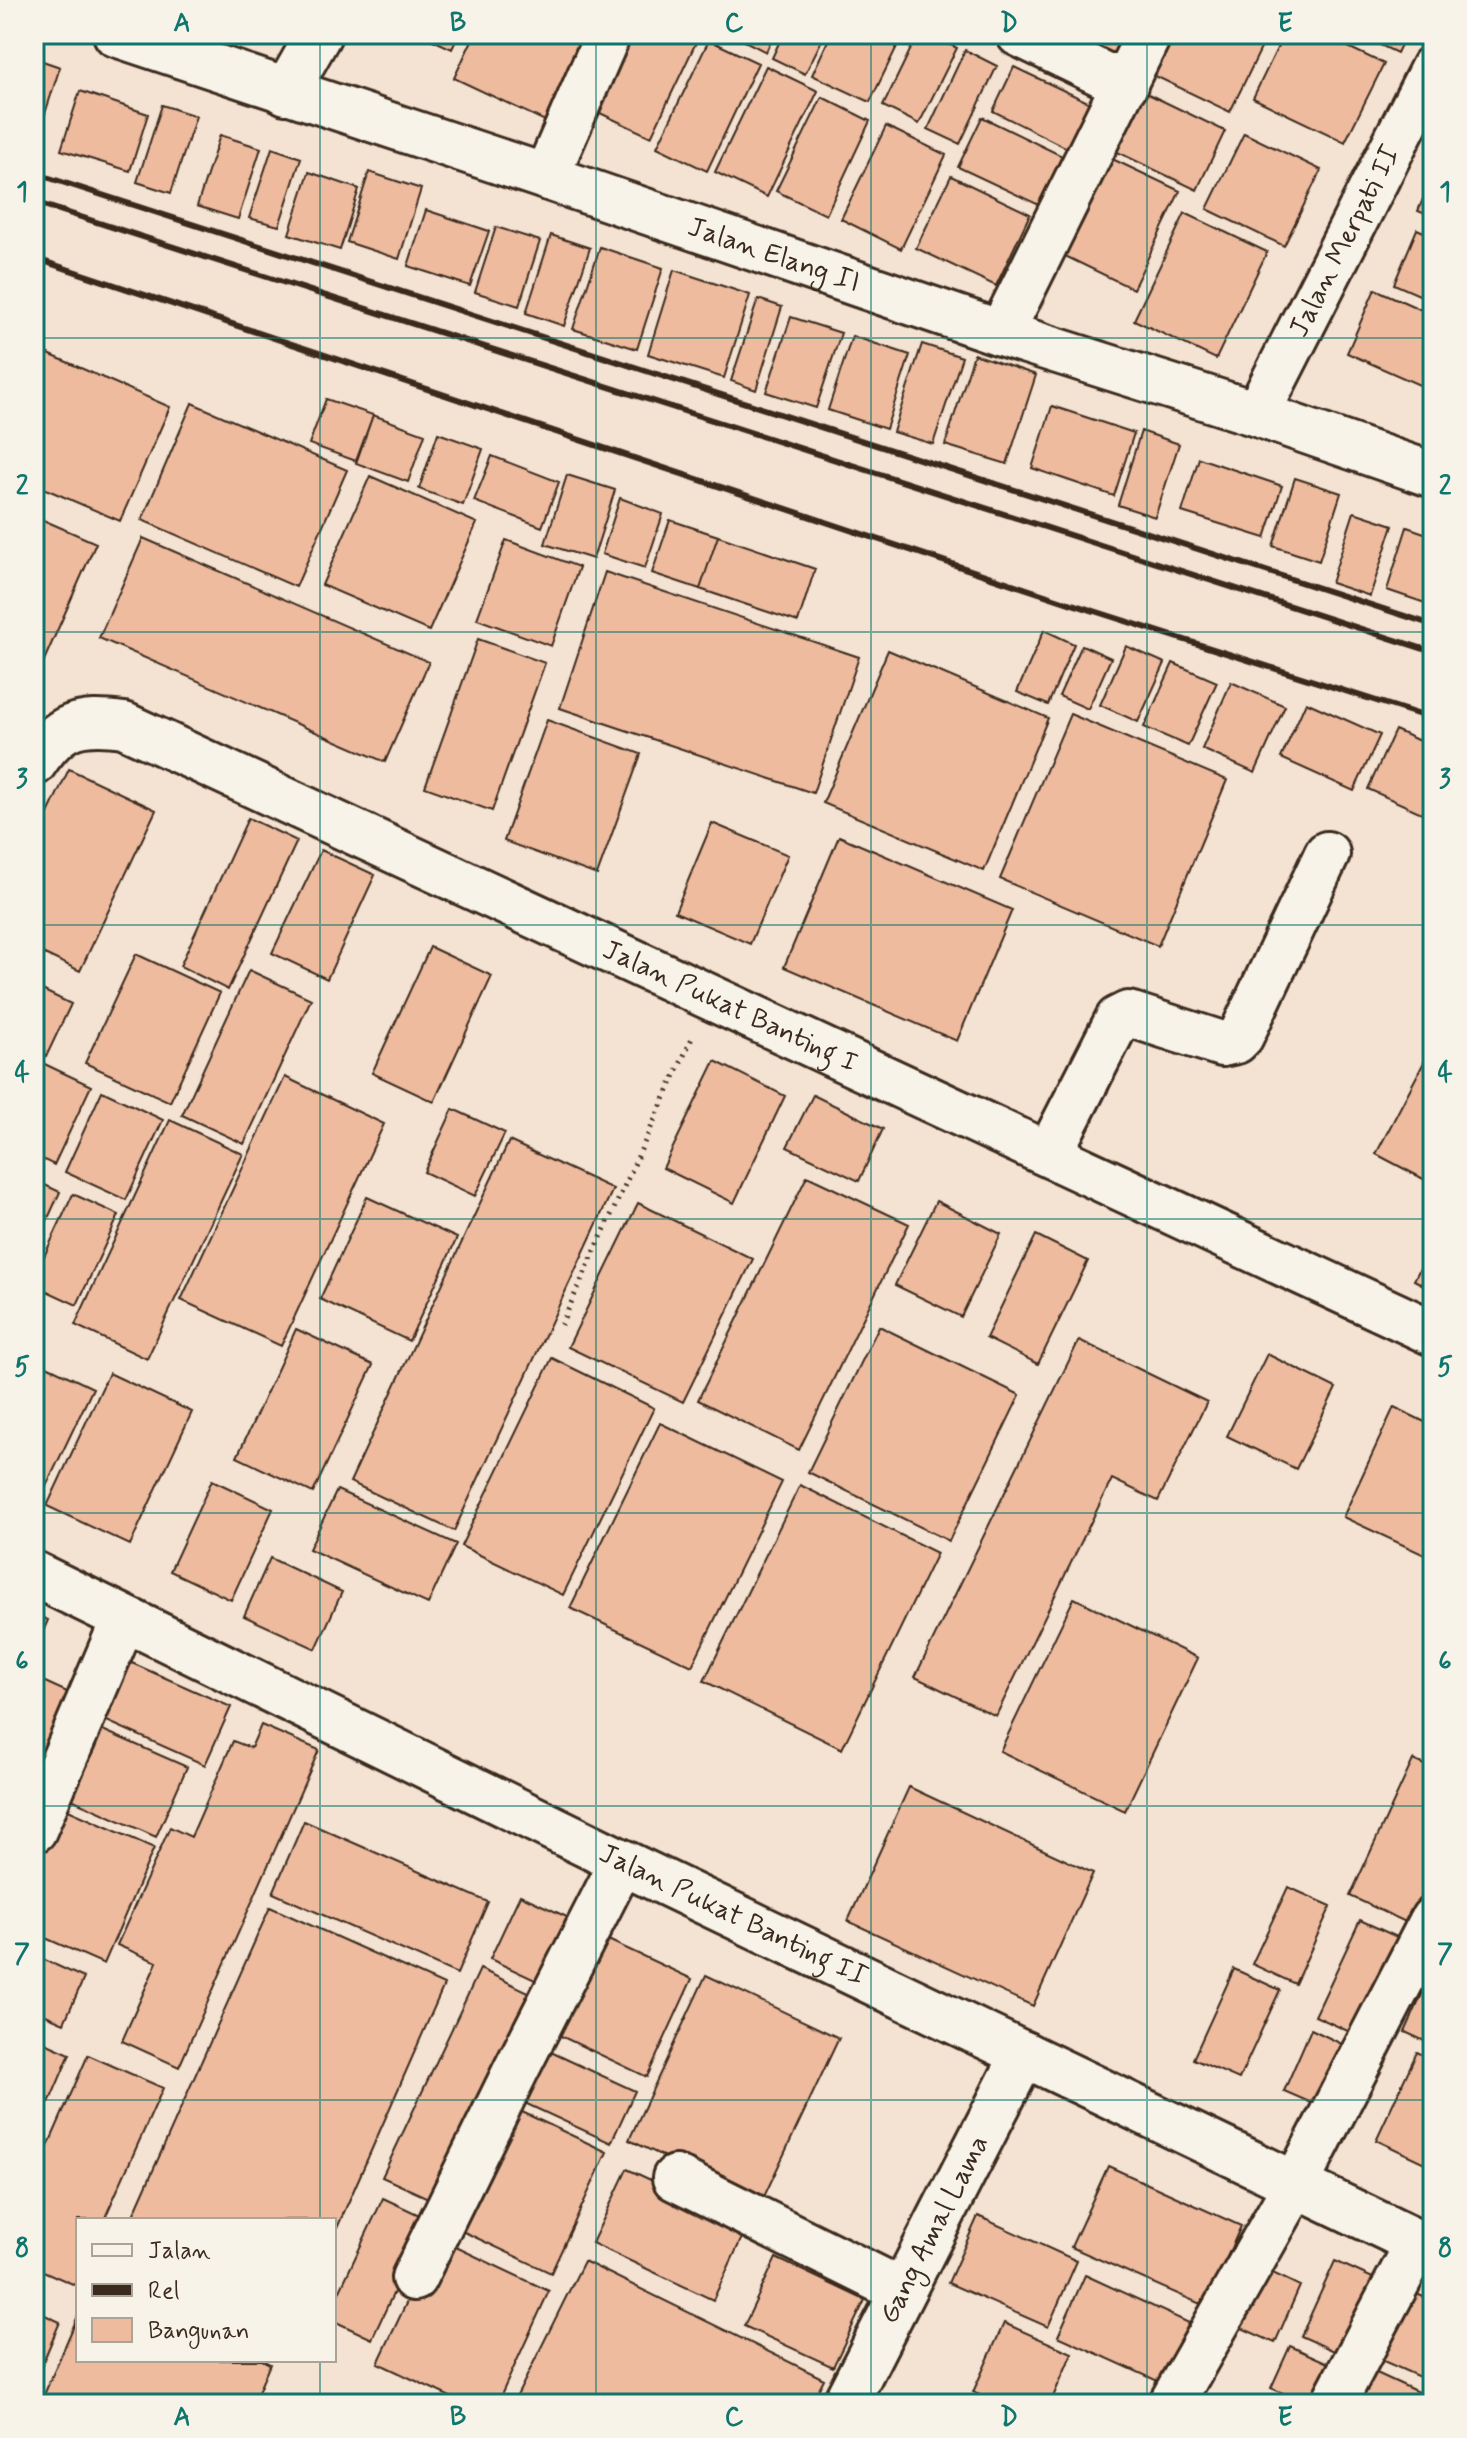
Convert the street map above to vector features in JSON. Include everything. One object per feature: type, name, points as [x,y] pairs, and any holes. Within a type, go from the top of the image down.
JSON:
[{"type":"street","name":"Jalan Elang II","points":[[116,34],[1001,333],[1257,414],[1433,475]]},
{"type":"street","points":[[546,177],[608,34]]},
{"type":"street","points":[[1019,34],[1125,85]]},
{"type":"street","points":[[1001,333],[1149,34]]},
{"type":"street","points":[[286,92],[306,38]]},
{"type":"street","name":"Jalan Merpati II","points":[[1257,414],[1433,68]]},
{"type":"street","name":"Jalan Pukat Banting I","points":[[34,763],[60,732],[81,724],[103,722],[124,725],[1433,1333]]},
{"type":"street","points":[[1049,1154],[1118,1019],[1132,1015],[1222,1044],[1236,1041],[1241,1036],[1327,854]]},
{"type":"street","name":"Jalan Pukat Banting II","points":[[34,1574],[622,1862],[1426,2247]]},
{"type":"street","points":[[34,1830],[124,1619]]},
{"type":"street","points":[[414,2278],[622,1862]]},
{"type":"street","points":[[1171,2404],[1296,2184],[1433,1919]]},
{"type":"street","name":"Gang Amal Lama","points":[[845,2404],[1024,2054]]},
{"type":"street","points":[[675,2178],[902,2291]]},
{"type":"street","points":[[1333,2404],[1426,2247]]},
{"type":"path","points":[[561,1325],[710,997]]},
{"type":"building","points":[[420,34],[459,34],[452,49]]},
{"type":"building","points":[[475,34],[559,34],[581,45],[545,121],[454,78]]},
{"type":"building","points":[[620,34],[700,34],[651,137],[585,106]]},
{"type":"building","points":[[731,34],[774,34],[766,52]]},
{"type":"building","points":[[783,34],[825,34],[805,74],[772,58]]},
{"type":"building","points":[[831,34],[903,34],[870,102],[812,75]]},
{"type":"building","points":[[918,34],[929,34],[957,48],[919,124],[883,106]]},
{"type":"building","points":[[1058,34],[1130,34],[1116,62]]},
{"type":"building","points":[[1167,34],[1268,34],[1230,112],[1149,73]]},
{"type":"building","points":[[1284,34],[1321,34],[1384,64],[1345,142],[1253,98]]},
{"type":"building","points":[[1357,34],[1406,34],[1397,53]]},
{"type":"building","points":[[709,40],[758,63],[707,171],[657,147]]},
{"type":"building","points":[[965,50],[997,66],[960,144],[928,129]]},
{"type":"building","points":[[34,58],[60,67],[34,148]]},
{"type":"building","points":[[766,66],[818,91],[767,197],[715,172]]},
{"type":"building","points":[[1014,67],[1090,103],[1069,149],[993,111]]},
{"type":"building","points":[[1140,90],[1225,131],[1197,190],[1111,149]]},
{"type":"building","points":[[80,91],[148,114],[130,171],[61,150]]},
{"type":"building","points":[[822,97],[870,121],[826,215],[776,191]]},
{"type":"building","points":[[162,105],[196,116],[171,193],[137,182]]},
{"type":"building","points":[[982,117],[1062,156],[1039,205],[958,167]]},
{"type":"building","points":[[886,126],[946,155],[901,249],[841,219]]},
{"type":"building","points":[[1244,133],[1321,170],[1284,246],[1207,209]]},
{"type":"building","points":[[220,135],[261,148],[238,219],[197,206]]},
{"type":"building","points":[[272,148],[301,158],[279,226],[249,218]]},
{"type":"building","points":[[1106,156],[1180,191],[1133,289],[1059,253]]},
{"type":"building","points":[[309,172],[359,189],[340,250],[289,234]]},
{"type":"building","points":[[369,172],[421,189],[399,259],[347,242]]},
{"type":"building","points":[[1433,175],[1433,217],[1418,211]]},
{"type":"building","points":[[951,176],[1030,214],[996,286],[916,248]]},
{"type":"building","points":[[426,210],[489,231],[470,286],[408,266]]},
{"type":"building","points":[[1185,213],[1267,252],[1216,359],[1134,320]]},
{"type":"building","points":[[496,227],[540,241],[519,306],[475,292]]},
{"type":"building","points":[[1417,229],[1433,236],[1433,301],[1394,284]]},
{"type":"building","points":[[551,235],[590,248],[564,326],[526,313]]},
{"type":"building","points":[[600,247],[663,268],[637,349],[573,329]]},
{"type":"building","points":[[674,270],[750,295],[724,378],[648,354]]},
{"type":"building","points":[[1375,289],[1433,315],[1433,391],[1347,353]]},
{"type":"building","points":[[758,299],[782,307],[756,390],[731,381]]},
{"type":"building","points":[[34,300],[46,305],[34,333]]},
{"type":"building","points":[[791,317],[841,333],[816,408],[766,392]]},
{"type":"building","points":[[852,336],[910,355],[886,429],[828,410]]},
{"type":"building","points":[[922,344],[962,357],[933,444],[893,432]]},
{"type":"building","points":[[44,352],[170,407],[120,521],[34,484],[34,375]]},
{"type":"building","points":[[974,354],[1036,375],[1007,464],[945,445]]},
{"type":"building","points":[[326,399],[373,415],[356,461],[309,444]]},
{"type":"building","points":[[192,403],[347,470],[296,587],[142,520]]},
{"type":"building","points":[[1052,406],[1134,433],[1114,496],[1032,468]]},
{"type":"building","points":[[373,415],[425,434],[408,482],[356,463]]},
{"type":"building","points":[[1141,431],[1179,444],[1155,517],[1118,505]]},
{"type":"building","points":[[438,433],[483,449],[463,505],[419,489]]},
{"type":"building","points":[[492,456],[559,482],[542,527],[474,501]]},
{"type":"building","points":[[1199,458],[1282,486],[1265,538],[1182,512]]},
{"type":"building","points":[[567,475],[615,490],[593,559],[545,544]]},
{"type":"building","points":[[370,476],[477,523],[429,631],[322,585]]},
{"type":"building","points":[[1295,478],[1341,493],[1319,561],[1273,546]]},
{"type":"building","points":[[620,498],[663,514],[645,568],[602,554]]},
{"type":"building","points":[[1354,512],[1393,525],[1370,596],[1331,583]]},
{"type":"building","points":[[34,516],[96,543],[34,683]]},
{"type":"building","points":[[670,520],[718,536],[700,589],[652,573]]},
{"type":"building","points":[[1407,527],[1433,536],[1433,590],[1428,604],[1387,590]]},
{"type":"building","points":[[718,536],[815,569],[798,622],[700,589]]},
{"type":"building","points":[[143,538],[429,662],[385,762],[99,638]]},
{"type":"building","points":[[506,540],[579,567],[551,646],[477,619]]},
{"type":"building","points":[[605,572],[859,657],[813,793],[560,708]]},
{"type":"building","points":[[1044,630],[1074,644],[1048,705],[1017,692]]},
{"type":"building","points":[[478,639],[545,663],[492,811],[425,787]]},
{"type":"building","points":[[1082,645],[1111,658],[1088,709],[1059,696]]},
{"type":"building","points":[[1126,646],[1165,663],[1138,722],[1100,705]]},
{"type":"building","points":[[888,650],[1048,718],[984,871],[823,803]]},
{"type":"building","points":[[1173,663],[1217,682],[1188,746],[1144,727]]},
{"type":"building","points":[[1231,682],[1285,706],[1255,773],[1202,749]]},
{"type":"building","points":[[1306,702],[1380,735],[1354,791],[1281,758]]},
{"type":"building","points":[[1070,714],[1227,780],[1158,946],[1000,879]]},
{"type":"building","points":[[547,720],[641,754],[597,875],[504,841]]},
{"type":"building","points":[[1395,730],[1433,747],[1433,800],[1426,815],[1368,789]]},
{"type":"building","points":[[69,769],[156,810],[80,971],[34,949],[34,843]]},
{"type":"building","points":[[248,818],[297,841],[228,990],[180,966]]},
{"type":"building","points":[[712,823],[788,855],[750,944],[675,912]]},
{"type":"building","points":[[839,836],[1012,910],[957,1041],[784,967]]},
{"type":"building","points":[[321,850],[375,875],[327,979],[272,953]]},
{"type":"building","points":[[430,947],[492,976],[434,1102],[372,1073]]},
{"type":"building","points":[[136,954],[220,993],[170,1102],[85,1063]]},
{"type":"building","points":[[249,970],[311,999],[244,1144],[182,1115]]},
{"type":"building","points":[[34,986],[71,1004],[46,1057],[34,1051]]},
{"type":"building","points":[[1433,1045],[1433,1184],[1376,1154]]},
{"type":"building","points":[[34,1059],[91,1086],[54,1165],[34,1155]]},
{"type":"building","points":[[715,1061],[785,1096],[734,1203],[663,1168]]},
{"type":"building","points":[[285,1077],[384,1124],[281,1346],[181,1300]]},
{"type":"building","points":[[102,1091],[163,1120],[126,1200],[65,1172]]},
{"type":"building","points":[[813,1095],[883,1129],[859,1181],[787,1147]]},
{"type":"building","points":[[453,1109],[505,1133],[475,1196],[424,1172]]},
{"type":"building","points":[[170,1120],[243,1154],[147,1359],[75,1325]]},
{"type":"building","points":[[509,1141],[613,1189],[454,1531],[350,1482]]},
{"type":"building","points":[[807,1176],[909,1224],[799,1450],[698,1400]]},
{"type":"building","points":[[34,1180],[60,1192],[34,1249]]},
{"type":"building","points":[[73,1194],[119,1215],[77,1305],[34,1285],[34,1278]]},
{"type":"building","points":[[367,1197],[457,1238],[409,1341],[320,1299]]},
{"type":"building","points":[[936,1201],[1001,1234],[961,1317],[895,1285]]},
{"type":"building","points":[[638,1203],[753,1259],[683,1402],[568,1347]]},
{"type":"building","points":[[1036,1235],[1088,1261],[1038,1364],[986,1338]]},
{"type":"building","points":[[1433,1243],[1433,1290],[1414,1280]]},
{"type":"building","points":[[879,1326],[1020,1395],[949,1541],[808,1472]]},
{"type":"building","points":[[296,1329],[373,1365],[313,1493],[237,1457]]},
{"type":"building","points":[[1079,1340],[1207,1402],[1158,1501],[1112,1479],[996,1716],[915,1677]]},
{"type":"building","points":[[1267,1354],[1336,1388],[1296,1469],[1227,1436]]},
{"type":"building","points":[[552,1358],[654,1408],[563,1595],[461,1546]]},
{"type":"building","points":[[34,1360],[93,1388],[40,1499],[34,1496]]},
{"type":"building","points":[[109,1373],[192,1412],[130,1545],[47,1506]]},
{"type":"building","points":[[1394,1407],[1433,1426],[1433,1559],[1343,1517]]},
{"type":"building","points":[[660,1423],[782,1482],[692,1666],[570,1608]]},
{"type":"building","points":[[212,1480],[273,1509],[231,1600],[170,1571]]},
{"type":"building","points":[[800,1485],[937,1553],[842,1749],[704,1681]]},
{"type":"building","points":[[337,1490],[456,1544],[428,1604],[309,1549]]},
{"type":"building","points":[[270,1558],[342,1592],[316,1649],[244,1616]]},
{"type":"building","points":[[1074,1598],[1198,1658],[1125,1811],[1000,1751]]},
{"type":"building","points":[[34,1614],[48,1620],[34,1652]]},
{"type":"building","points":[[125,1660],[231,1707],[205,1765],[100,1718]]},
{"type":"building","points":[[34,1677],[76,1696],[34,1792]]},
{"type":"building","points":[[89,1724],[187,1767],[156,1837],[58,1793]]},
{"type":"building","points":[[261,1725],[319,1750],[179,2067],[122,2041],[157,1962],[117,1945],[170,1827],[191,1837],[233,1741],[251,1748]]},
{"type":"building","points":[[1413,1760],[1433,1769],[1433,1878],[1412,1925],[1350,1896]]},
{"type":"building","points":[[909,1787],[1093,1873],[1033,2006],[848,1921]]},
{"type":"building","points":[[57,1805],[154,1848],[104,1964],[34,1933],[34,1857]]},
{"type":"building","points":[[304,1821],[488,1902],[457,1974],[273,1893]]},
{"type":"building","points":[[1288,1887],[1331,1906],[1295,1984],[1252,1964]]},
{"type":"building","points":[[520,1895],[567,1917],[537,1981],[490,1959]]},
{"type":"building","points":[[270,1907],[444,1985],[336,2230],[336,2218],[132,2218]]},
{"type":"building","points":[[1360,1920],[1408,1942],[1363,2038],[1315,2016]]},
{"type":"building","points":[[591,1932],[692,1979],[647,2077],[546,2029]]},
{"type":"building","points":[[34,1955],[84,1978],[64,2023],[34,2010]]},
{"type":"building","points":[[480,1969],[537,1996],[439,2203],[382,2177]]},
{"type":"building","points":[[1234,1969],[1280,1990],[1239,2079],[1193,2059]]},
{"type":"building","points":[[1433,1970],[1433,2045],[1405,2032]]},
{"type":"building","points":[[706,1975],[839,2038],[761,2203],[629,2140]]},
{"type":"building","points":[[1311,2029],[1350,2048],[1323,2108],[1284,2091]]},
{"type":"building","points":[[34,2038],[70,2054],[49,2103],[34,2096]]},
{"type":"building","points":[[540,2047],[635,2091],[611,2143],[516,2099]]},
{"type":"building","points":[[1417,2052],[1433,2060],[1433,2167],[1376,2140]]},
{"type":"building","points":[[88,2055],[163,2088],[105,2218],[76,2218],[75,2285],[34,2267],[34,2178]]},
{"type":"building","points":[[503,2103],[607,2152],[551,2273],[447,2224]]},
{"type":"building","points":[[1108,2166],[1241,2226],[1205,2306],[1071,2247]]},
{"type":"building","points":[[627,2169],[748,2225],[713,2300],[592,2243]]},
{"type":"building","points":[[383,2198],[428,2219],[372,2339],[336,2322],[336,2299]]},
{"type":"building","points":[[978,2216],[1077,2261],[1048,2327],[948,2283]]},
{"type":"building","points":[[437,2238],[549,2291],[497,2404],[465,2404],[378,2363]]},
{"type":"building","points":[[776,2258],[865,2300],[833,2367],[744,2326]]},
{"type":"building","points":[[584,2261],[824,2379],[811,2404],[513,2404]]},
{"type":"building","points":[[1335,2261],[1386,2284],[1352,2359],[1301,2336]]},
{"type":"building","points":[[1252,2263],[1300,2286],[1275,2343],[1226,2321]]},
{"type":"building","points":[[1085,2275],[1189,2323],[1162,2383],[1058,2336]]},
{"type":"building","points":[[1412,2292],[1433,2301],[1433,2383],[1381,2360]]},
{"type":"building","points":[[34,2310],[60,2322],[34,2383]]},
{"type":"building","points":[[76,2321],[76,2362],[270,2364],[253,2404],[40,2404]]},
{"type":"building","points":[[1004,2323],[1072,2353],[1050,2404],[999,2404],[973,2392]]},
{"type":"building","points":[[1290,2346],[1337,2367],[1320,2404],[1308,2404],[1271,2388]]},
{"type":"building","points":[[1370,2370],[1433,2399],[1433,2404],[1355,2404]]},
{"type":"railway","points":[[34,173],[1433,625]]},
{"type":"railway","points":[[34,202],[1433,652]]},
{"type":"railway","points":[[34,258],[1069,603],[1433,719]]}]
